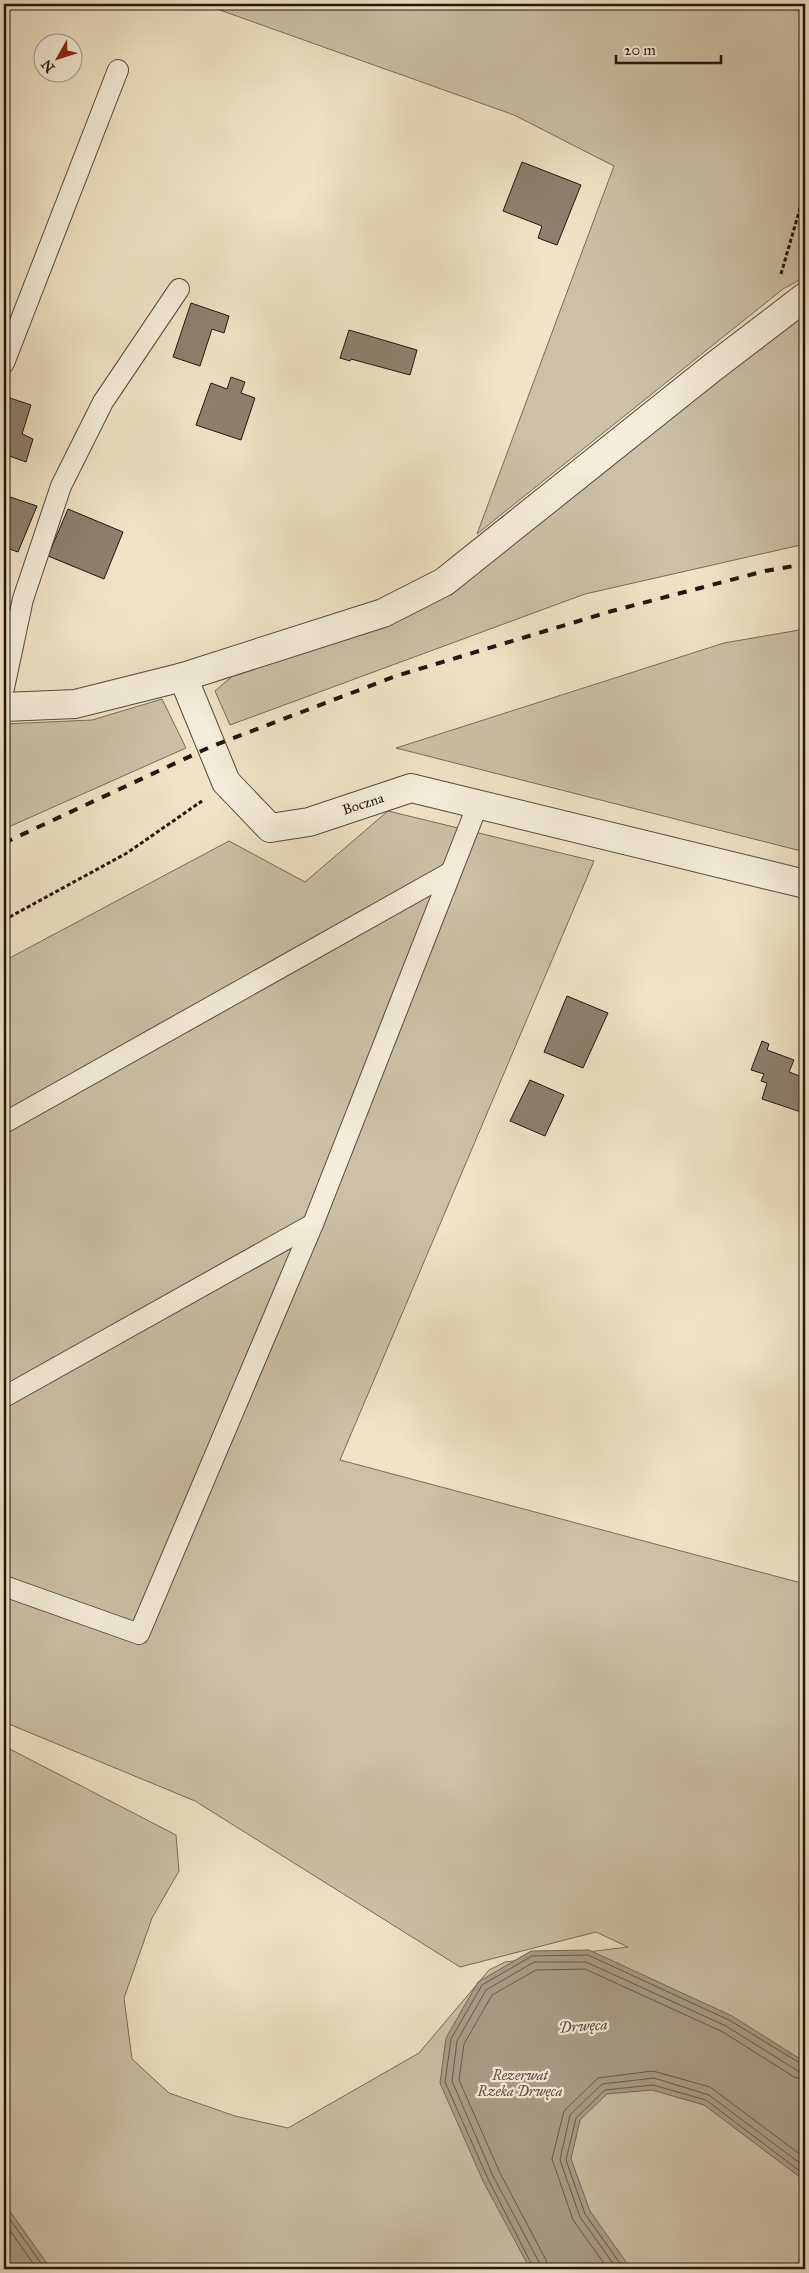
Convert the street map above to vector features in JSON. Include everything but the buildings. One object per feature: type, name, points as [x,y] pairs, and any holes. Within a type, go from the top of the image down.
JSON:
[{"type":"street","points":[[4,707],[75,704],[183,677],[383,613],[444,582],[805,297]]},
{"type":"street","name":"Boczna","points":[[183,677],[226,782],[270,828],[309,822],[411,788],[805,884]]},
{"type":"lane","points":[[4,363],[118,70]]},
{"type":"lane","points":[[4,688],[23,599],[61,486],[102,402],[179,289]]},
{"type":"lane","points":[[4,1586],[139,1634],[313,1224],[478,804]]},
{"type":"lane","points":[[4,1122],[451,872]]},
{"type":"lane","points":[[4,1396],[313,1224]]},
{"type":"path","points":[[766,327],[805,191]]},
{"type":"path","points":[[4,920],[127,854],[177,820],[226,782]]},
{"type":"green space","points":[[203,4],[805,4],[805,277],[783,289],[477,534],[614,166],[514,115]]},
{"type":"green space","points":[[805,307],[805,544],[585,594],[230,725],[215,691],[243,667],[404,617]]},
{"type":"green space","points":[[805,629],[805,852],[396,748],[724,643]]},
{"type":"green space","points":[[162,699],[186,748],[4,829],[4,724],[92,720]]},
{"type":"green space","points":[[388,811],[594,861],[340,1460],[805,1584],[805,2269],[4,2269],[4,1746],[176,1835],[179,1871],[152,1918],[124,1998],[132,2059],[169,2093],[235,2116],[288,2128],[419,2053],[489,1970],[505,1962],[628,1947],[596,1932],[460,1967],[195,1801],[4,1722],[4,961],[229,841],[305,882]]},
{"type":"water","name":"Rezerwat Rzeka Drwęca","points":[[589,1950],[732,2016],[805,2062],[805,2181],[704,2105],[652,2090],[607,2094],[580,2120],[571,2159],[590,2211],[631,2269],[530,2269],[483,2181],[440,2083],[446,2038],[478,1982],[531,1951]]},
{"type":"water","points":[[4,2203],[51,2269],[4,2269]]},
{"type":"railway","points":[[4,843],[210,747],[396,676],[612,611],[765,571],[805,564]]},
{"type":"water label","name":"Drwęca","points":[[583,2026]]}]
